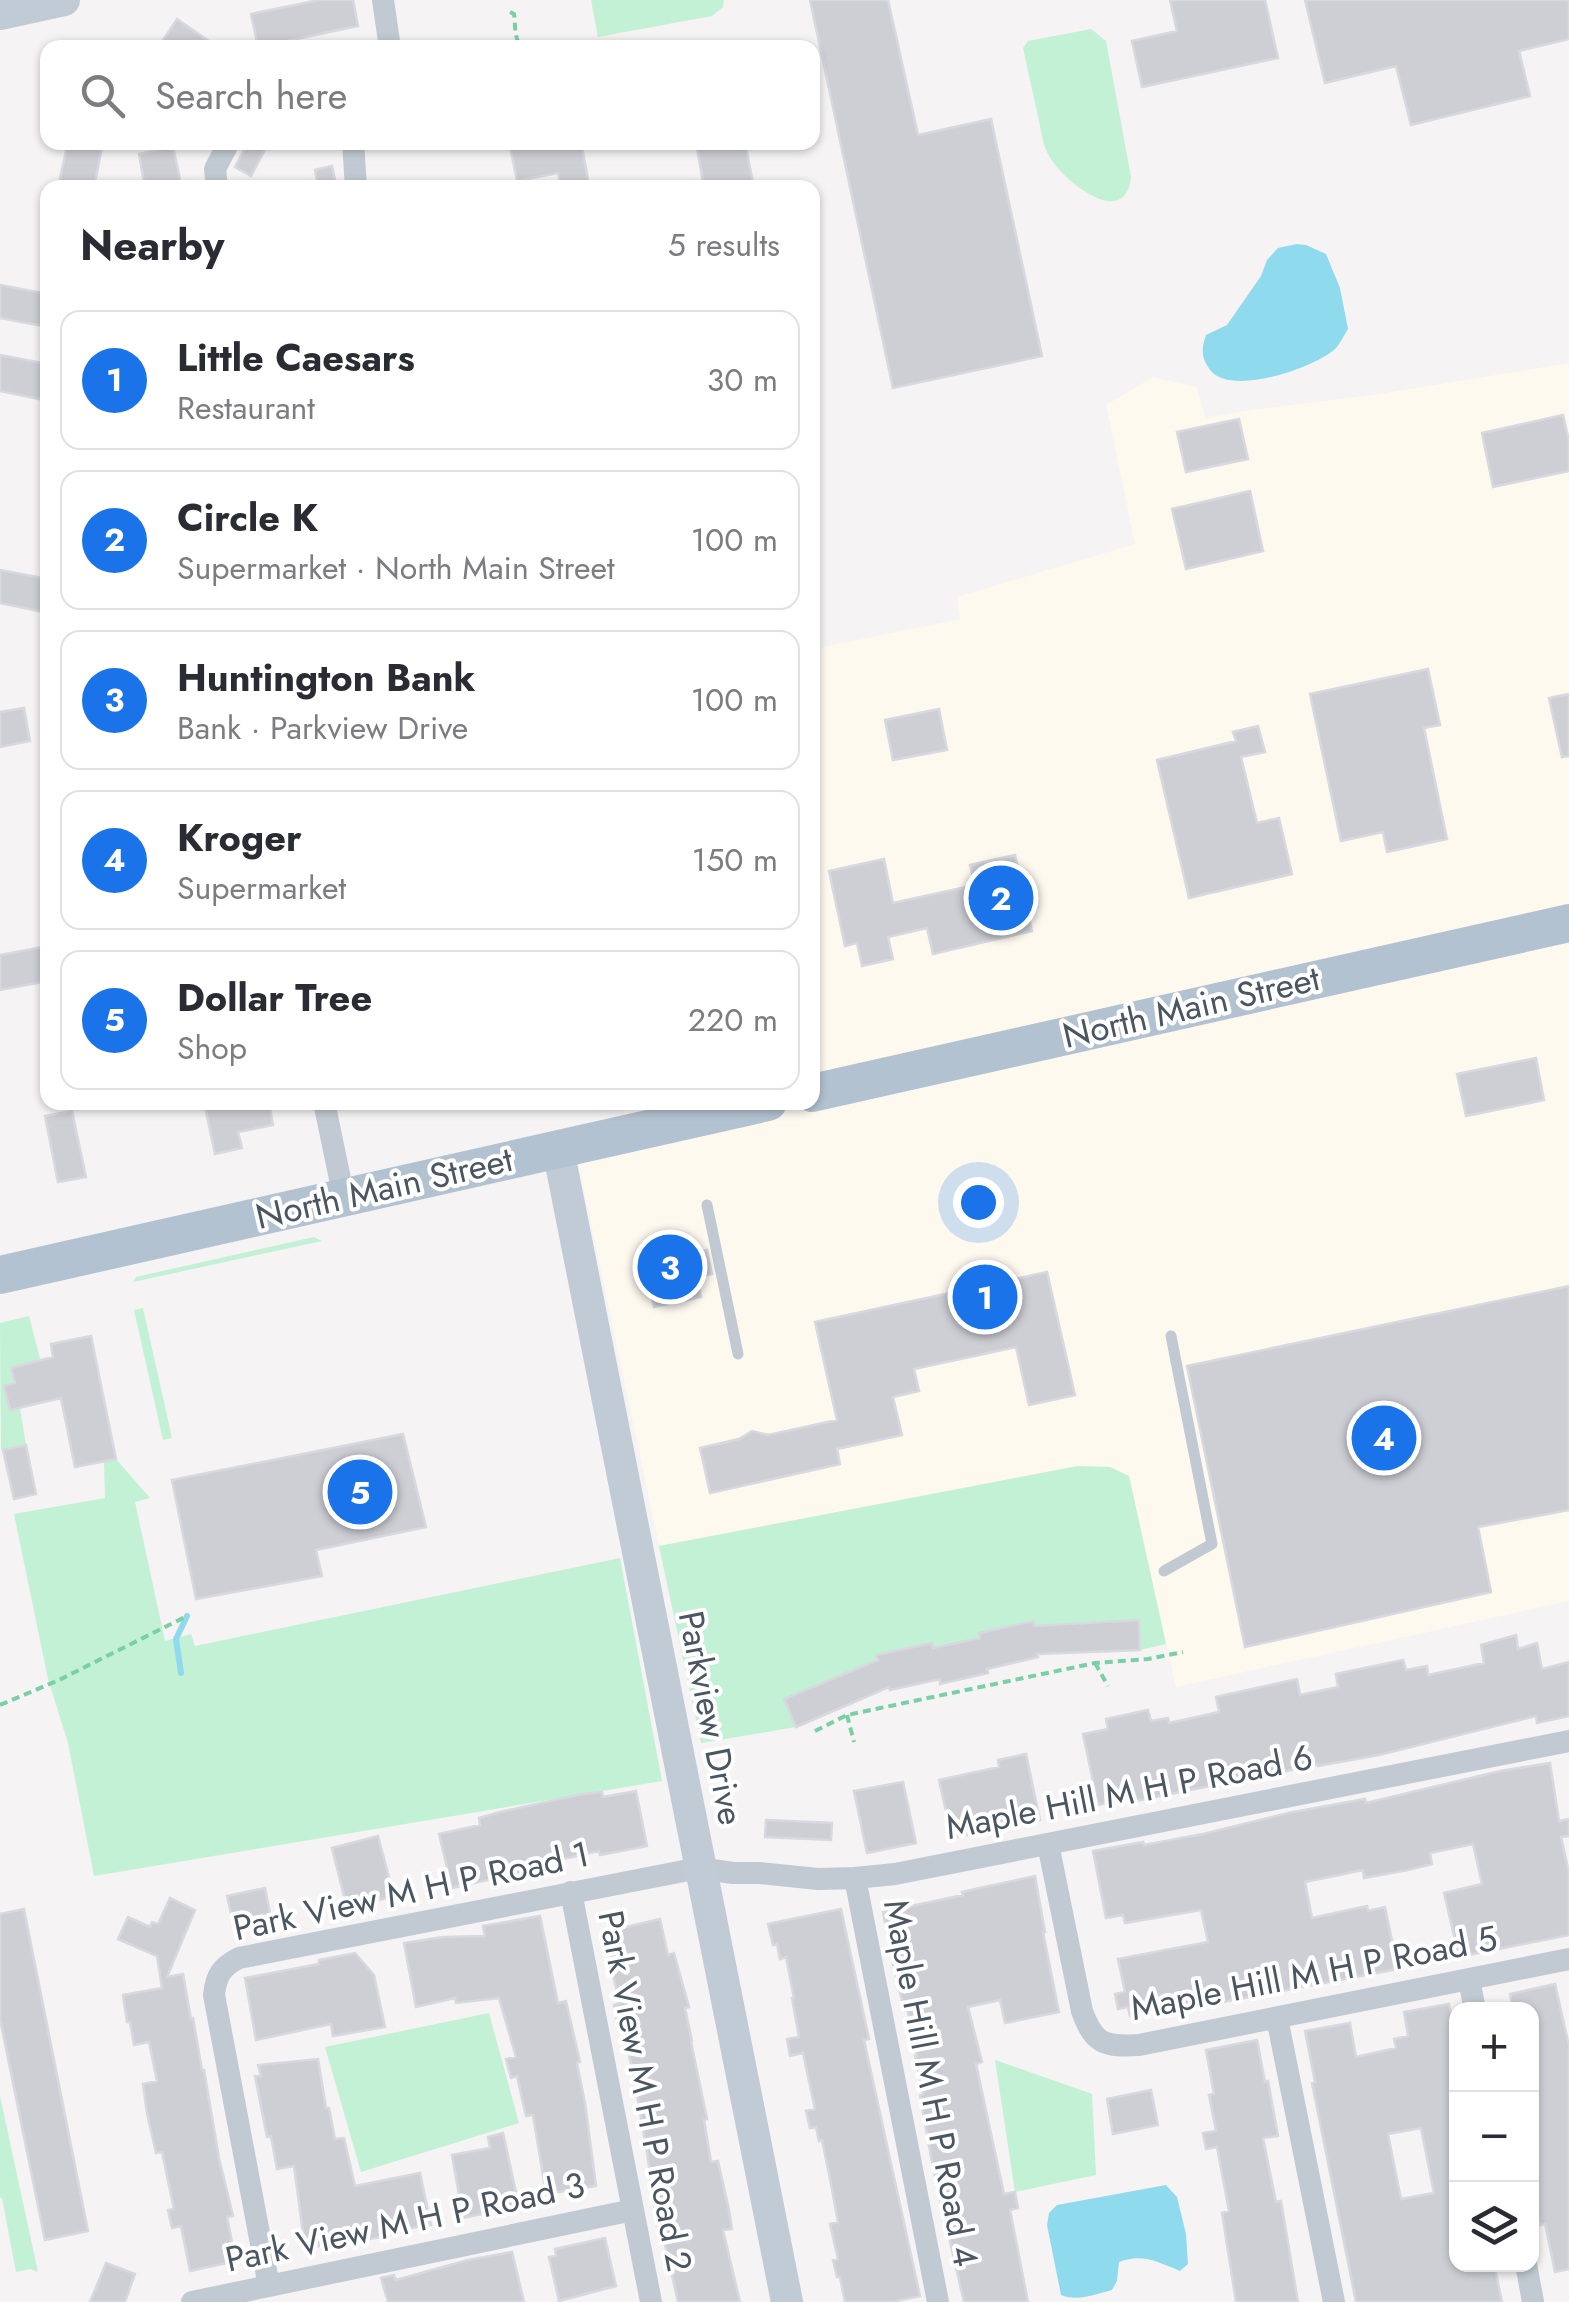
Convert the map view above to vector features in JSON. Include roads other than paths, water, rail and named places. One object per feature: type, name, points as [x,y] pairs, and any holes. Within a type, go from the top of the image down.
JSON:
[{"type":"main road","name":"North Main Street","points":[[820,1091],[1569,923]]},
{"type":"main road","name":"North Main Street","points":[[0,1276],[732,1110]]},
{"type":"street","points":[[0,14],[64,0]]},
{"type":"street","points":[[383,0],[389,40]]},
{"type":"street","points":[[216,180],[216,169],[225,150]]},
{"type":"street","points":[[352,150],[355,180]]},
{"type":"street","points":[[326,1110],[344,1198]]},
{"type":"street","name":"Parkview Drive","points":[[558,1149],[787,2302]]},
{"type":"street","name":"Maple Hill M H P Road 6","points":[[700,1868],[818,1879],[894,1874],[1569,1741]]},
{"type":"street","name":"Maple Hill M H P Road 5","points":[[1048,1844],[1082,2010],[1090,2032],[1102,2042],[1117,2046],[1138,2046],[1569,1959]]},
{"type":"street","name":"Park View M H P Road 1","points":[[269,2286],[214,1996],[216,1979],[224,1965],[239,1958],[700,1868]]},
{"type":"street","name":"Maple Hill M H P Road 4","points":[[855,1878],[938,2302]]},
{"type":"street","name":"Park View M H P Road 2","points":[[571,1892],[651,2302]]},
{"type":"street","points":[[1469,1980],[1473,2002]]},
{"type":"street","points":[[1277,2018],[1334,2302]]},
{"type":"street","name":"Park View M H P Road 3","points":[[192,2302],[633,2210]]},
{"type":"street","points":[[1527,2272],[1533,2302]]},
{"type":"lane","points":[[707,1205],[738,1354]]},
{"type":"lane","points":[[1164,1571],[1212,1544],[1171,1336]]},
{"type":"water","points":[[1297,244],[1326,254],[1340,288],[1348,329],[1335,349],[1292,371],[1254,380],[1221,378],[1211,371],[1204,358],[1206,335],[1227,325],[1278,248]]},
{"type":"water","points":[[1166,2185],[1177,2197],[1188,2264],[1180,2271],[1150,2260],[1127,2259],[1119,2262],[1112,2290],[1080,2298],[1061,2295],[1047,2225],[1049,2213],[1057,2205]]},
{"type":"waterway","points":[[181,1673],[176,1639],[187,1616]]},
{"type":"place","name":"Circle K","points":[[1001,898]]},
{"type":"place","name":"Huntington Bank","points":[[670,1267]]},
{"type":"place","name":"Little Caesars","points":[[985,1297]]},
{"type":"place","name":"Kroger","points":[[1384,1438]]},
{"type":"place","name":"Dollar Tree","points":[[360,1492]]}]
